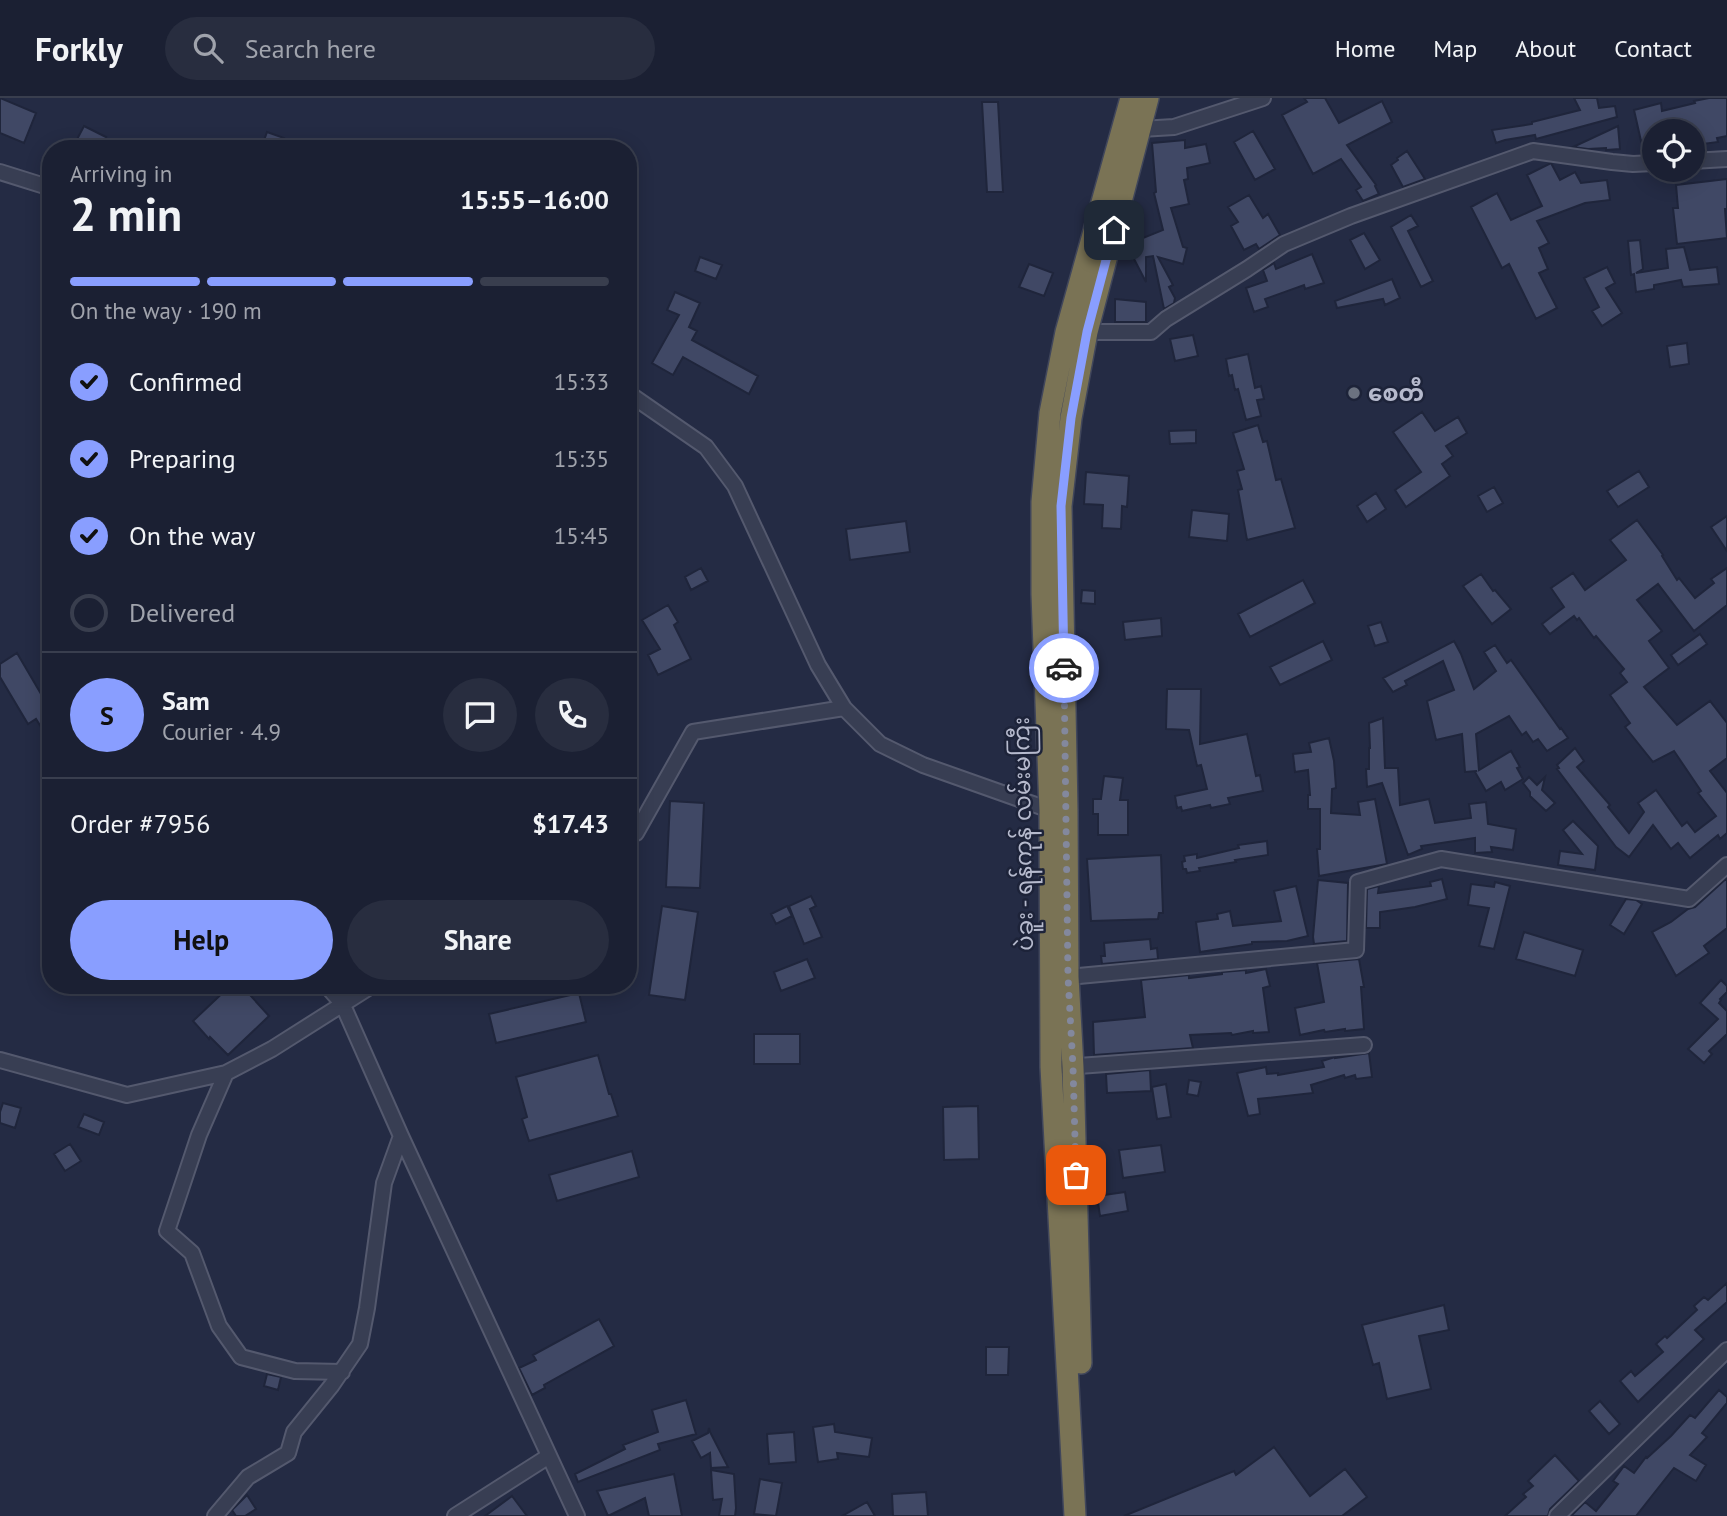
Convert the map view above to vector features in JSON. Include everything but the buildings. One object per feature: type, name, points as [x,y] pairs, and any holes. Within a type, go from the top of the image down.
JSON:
[{"type":"highway","name":"ပဲခူး - ရန်ကုန် လမ်းမကြီး","points":[[1077,332],[1131,98]]},
{"type":"highway","name":"ပဲခူး - ရန်ကုန် လမ်းမကြီး","points":[[1062,1067],[1068,977],[1042,594],[1042,502],[1050,413],[1141,129],[1148,98]]},
{"type":"highway","name":"ပဲခူး - ရန်ကုန် လမ်းမကြီး","points":[[1058,810],[1067,1368],[1075,1505]]},
{"type":"street","points":[[1141,129],[1174,127],[1263,98]]},
{"type":"street","points":[[1077,332],[1151,332],[1284,244],[1351,216],[1533,151],[1642,164]]},
{"type":"street","points":[[1705,160],[1727,159]]},
{"type":"street","points":[[0,172],[42,185]]},
{"type":"street","points":[[637,399],[706,447],[735,486],[818,665],[844,708],[880,744],[923,765],[1058,810]]},
{"type":"street","points":[[637,831],[693,732],[844,708]]},
{"type":"street","points":[[1068,977],[1356,950],[1358,882],[1441,859],[1689,899],[1727,865]]},
{"type":"street","points":[[334,994],[342,1003],[577,1516]]},
{"type":"street","points":[[0,1060],[127,1095],[226,1073],[272,1049],[358,994]]},
{"type":"street","points":[[1062,1067],[1364,1045]]},
{"type":"street","points":[[226,1073],[199,1135],[167,1231],[192,1253],[219,1326],[241,1357],[295,1371],[342,1372]]},
{"type":"street","points":[[215,1516],[248,1477],[288,1453],[294,1432],[342,1372],[360,1344],[384,1183],[401,1136]]},
{"type":"street","points":[[1557,1516],[1727,1350]]},
{"type":"street","points":[[455,1516],[549,1456]]},
{"type":"way so far","points":[[1064,668],[1068,977],[1076,1175]]},
{"type":"place","name":"စေတီ","points":[[1354,393]]},
{"type":"route","points":[[1064,668],[1061,506],[1071,418],[1087,332],[1114,230]]}]
